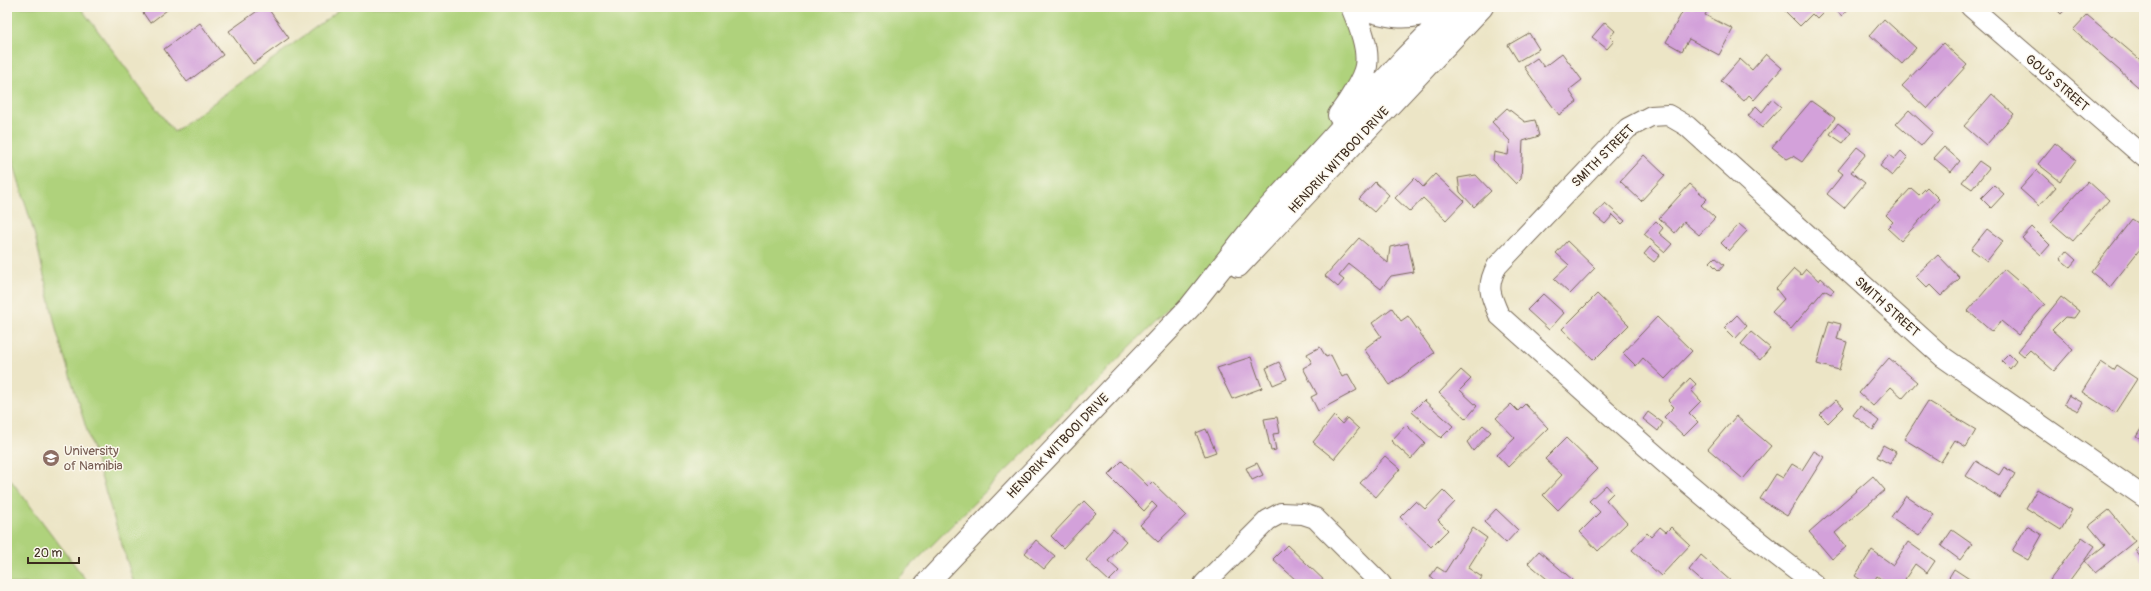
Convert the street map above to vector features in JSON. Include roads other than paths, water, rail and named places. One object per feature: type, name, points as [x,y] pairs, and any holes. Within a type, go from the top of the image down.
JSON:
[{"type":"main road","points":[[1266,211],[1349,102],[1366,67],[1366,53],[1359,24],[1352,7]]},
{"type":"main road","points":[[1357,7],[1393,18],[1416,16],[1440,7]]},
{"type":"main road","name":"HENDRIK WITBOOI DRIVE","points":[[926,584],[1190,307],[1266,211],[1404,59],[1455,7]]},
{"type":"main road","name":"HENDRIK WITBOOI DRIVE","points":[[1190,307],[1226,277],[1272,232],[1482,7]]},
{"type":"street","name":"GOUS STREET","points":[[1971,7],[2144,157]]},
{"type":"street","name":"SMITH STREET","points":[[1814,584],[1752,538],[1613,418],[1498,315],[1492,300],[1489,285],[1497,266],[1628,128],[1651,116],[1668,115],[1687,126],[1943,357],[2144,497]]},
{"type":"street","points":[[1204,584],[1268,520],[1280,513],[1291,513],[1315,518],[1381,584]]},
{"type":"place","name":"University of Namibia","points":[[51,458]]}]
